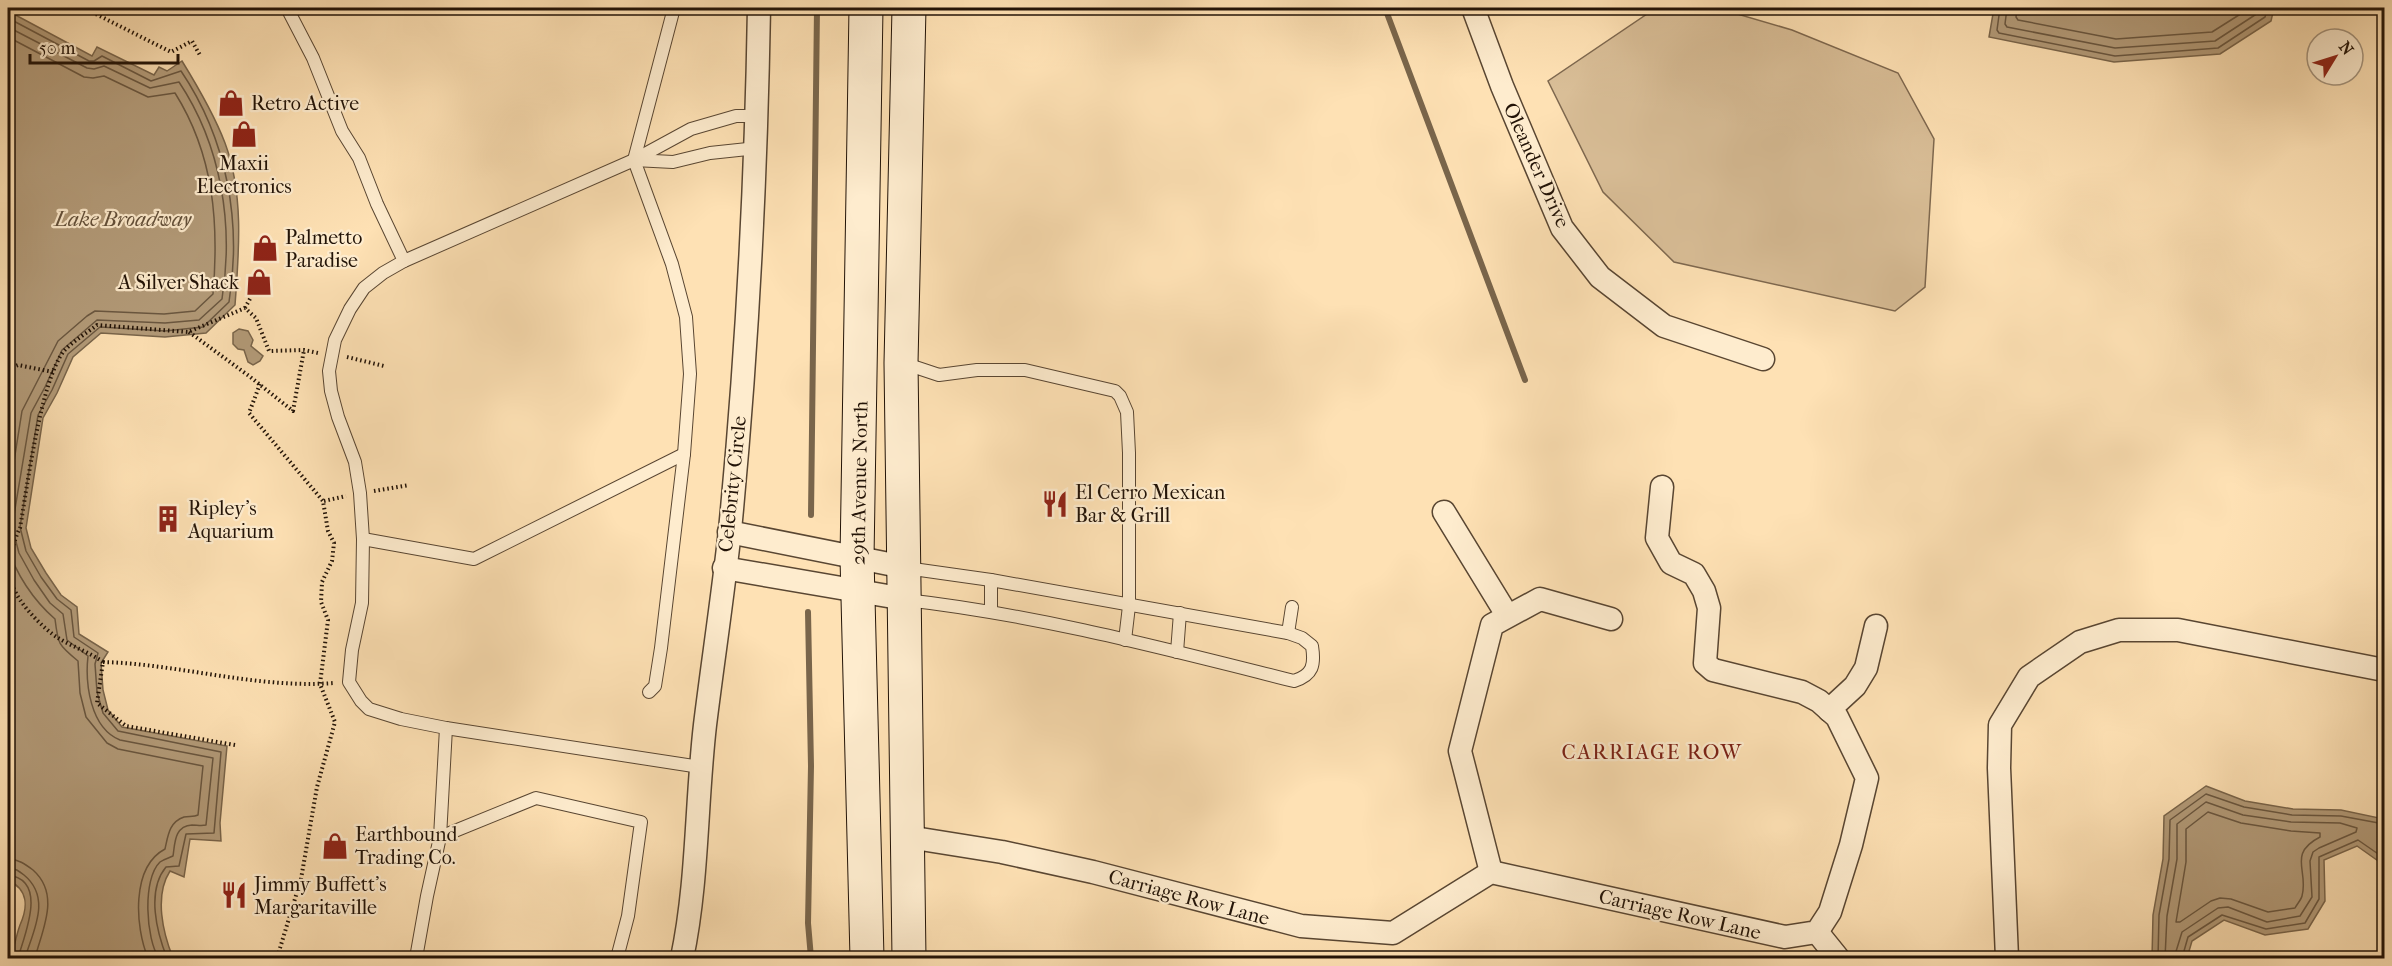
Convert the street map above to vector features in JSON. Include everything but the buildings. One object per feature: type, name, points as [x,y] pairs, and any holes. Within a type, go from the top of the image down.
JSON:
[{"type":"main road","name":"29th Avenue North","points":[[866,8],[857,558],[867,958]]},
{"type":"main road","points":[[909,8],[902,363],[909,958]]},
{"type":"street","name":"Celebrity Circle","points":[[682,958],[691,916],[700,767],[729,532],[752,257],[757,148],[759,8]]},
{"type":"street","name":"Oleander Drive","points":[[1473,8],[1502,86],[1562,228],[1600,277],[1664,326],[1763,359]]},
{"type":"street","points":[[1662,487],[1657,538],[1671,563],[1694,574],[1704,591],[1709,608],[1705,663],[1713,670],[1802,692],[1819,701],[1838,717],[1867,778],[1851,845],[1830,912],[1817,932],[1838,958]]},
{"type":"street","points":[[1444,512],[1507,615]]},
{"type":"street","points":[[729,532],[904,567]]},
{"type":"street","points":[[724,568],[905,599]]},
{"type":"street","points":[[1491,872],[1460,751],[1492,625],[1540,599],[1611,619]]},
{"type":"street","points":[[1829,710],[1855,686],[1866,668],[1876,626]]},
{"type":"street","points":[[2007,958],[1999,768],[2000,725],[2029,677],[2080,642],[2119,630],[2178,630],[2385,670]]},
{"type":"street","name":"Carriage Row Lane","points":[[908,837],[1002,852],[1093,872],[1301,927],[1393,933],[1491,872],[1785,937],[1817,932]]},
{"type":"lane","points":[[287,8],[313,58],[342,131],[359,158],[377,204],[404,261]]},
{"type":"lane","points":[[649,692],[655,686],[661,648],[684,454],[690,374],[686,317],[672,264],[634,160],[674,8]]},
{"type":"lane","points":[[700,767],[446,728],[401,719],[369,709],[361,701],[349,682],[352,650],[362,603],[363,539],[360,493],[355,462],[341,427],[331,391],[329,371],[335,340],[350,309],[364,288],[383,273],[404,261],[634,160],[691,129],[736,116],[757,116]]},
{"type":"lane","points":[[634,160],[673,162],[710,153],[757,148]]},
{"type":"lane","points":[[902,363],[939,375],[977,370],[1025,370],[1115,391],[1120,396],[1126,412],[1129,453],[1129,606],[1125,640]]},
{"type":"lane","points":[[363,539],[474,559],[684,454]]},
{"type":"lane","points":[[904,567],[991,580],[1288,633],[1302,638],[1312,646],[1314,659],[1312,671],[1305,678],[1294,681],[1177,652],[991,611],[905,599]]},
{"type":"lane","points":[[991,580],[991,611]]},
{"type":"lane","points":[[1288,633],[1292,608]]},
{"type":"lane","points":[[1177,652],[1180,613]]},
{"type":"lane","points":[[416,958],[440,837],[446,728]]},
{"type":"lane","points":[[440,837],[536,798],[641,822],[628,916],[617,958]]},
{"type":"path","points":[[84,8],[171,52],[192,41],[201,57]]},
{"type":"path","points":[[252,295],[245,308],[188,332],[97,325],[65,349],[53,372],[40,416],[20,528],[13,541],[14,588],[25,605],[48,630],[59,639],[89,652],[103,662],[132,663],[246,680],[320,684],[349,682]]},
{"type":"path","points":[[245,308],[256,318],[269,351],[304,350],[384,366]]},
{"type":"path","points":[[188,332],[260,384],[292,411],[304,350]]},
{"type":"path","points":[[8,369],[18,365],[53,372]]},
{"type":"path","points":[[260,384],[249,413],[324,501],[328,531],[334,543],[332,561],[322,582],[321,602],[328,620],[320,684],[335,722],[317,787],[301,879],[277,958]]},
{"type":"path","points":[[103,662],[97,703],[126,726],[236,745]]},
{"type":"shaded area","points":[[1656,8],[1717,8],[1792,30],[1898,73],[1934,139],[1925,287],[1895,311],[1674,262],[1603,192],[1548,81]]},
{"type":"water","points":[[1994,8],[2274,8],[2271,21],[2220,54],[2114,62],[1989,37]]},
{"type":"water","name":"Lake Broadway","points":[[8,11],[92,56],[97,47],[154,75],[159,67],[167,71],[182,61],[221,132],[235,182],[239,244],[235,305],[206,333],[165,337],[101,333],[73,357],[43,418],[26,528],[31,548],[46,573],[61,595],[77,607],[79,634],[108,652],[101,663],[103,690],[108,710],[122,727],[227,746],[220,823],[221,841],[190,839],[184,877],[170,871],[162,892],[163,926],[173,958],[11,958],[24,912],[25,900],[20,889],[8,880]]},
{"type":"water","points":[[239,329],[248,331],[253,340],[251,346],[263,356],[253,365],[248,362],[244,350],[238,349],[233,344],[233,333]]},
{"type":"water","points":[[2206,786],[2245,801],[2293,809],[2341,810],[2384,819],[2384,865],[2357,846],[2324,860],[2325,901],[2308,929],[2265,935],[2224,920],[2192,941],[2187,958],[2152,958],[2153,915],[2163,859],[2164,816]]},
{"type":"waterway","points":[[811,515],[817,8]]},
{"type":"waterway","points":[[1385,8],[1525,380]]},
{"type":"waterway","points":[[808,612],[811,766],[808,923],[811,958]]},
{"type":"place","name":"Retro Active","points":[[231,103]]},
{"type":"place","name":"Maxii Electronics","points":[[244,134]]},
{"type":"place","name":"Palmetto Paradise","points":[[265,248]]},
{"type":"place","name":"A Silver Shack","points":[[259,282]]},
{"type":"place","name":"El Cerro Mexican Bar & Grill","points":[[1055,504]]},
{"type":"place","name":"Ripley's Aquarium","points":[[168,519]]},
{"type":"place","name":"Earthbound Trading Co.","points":[[335,846]]},
{"type":"place","name":"Jimmy Buffett's Margaritaville","points":[[234,895]]},
{"type":"district","name":"CARRIAGE ROW","points":[[1652,752]]}]
